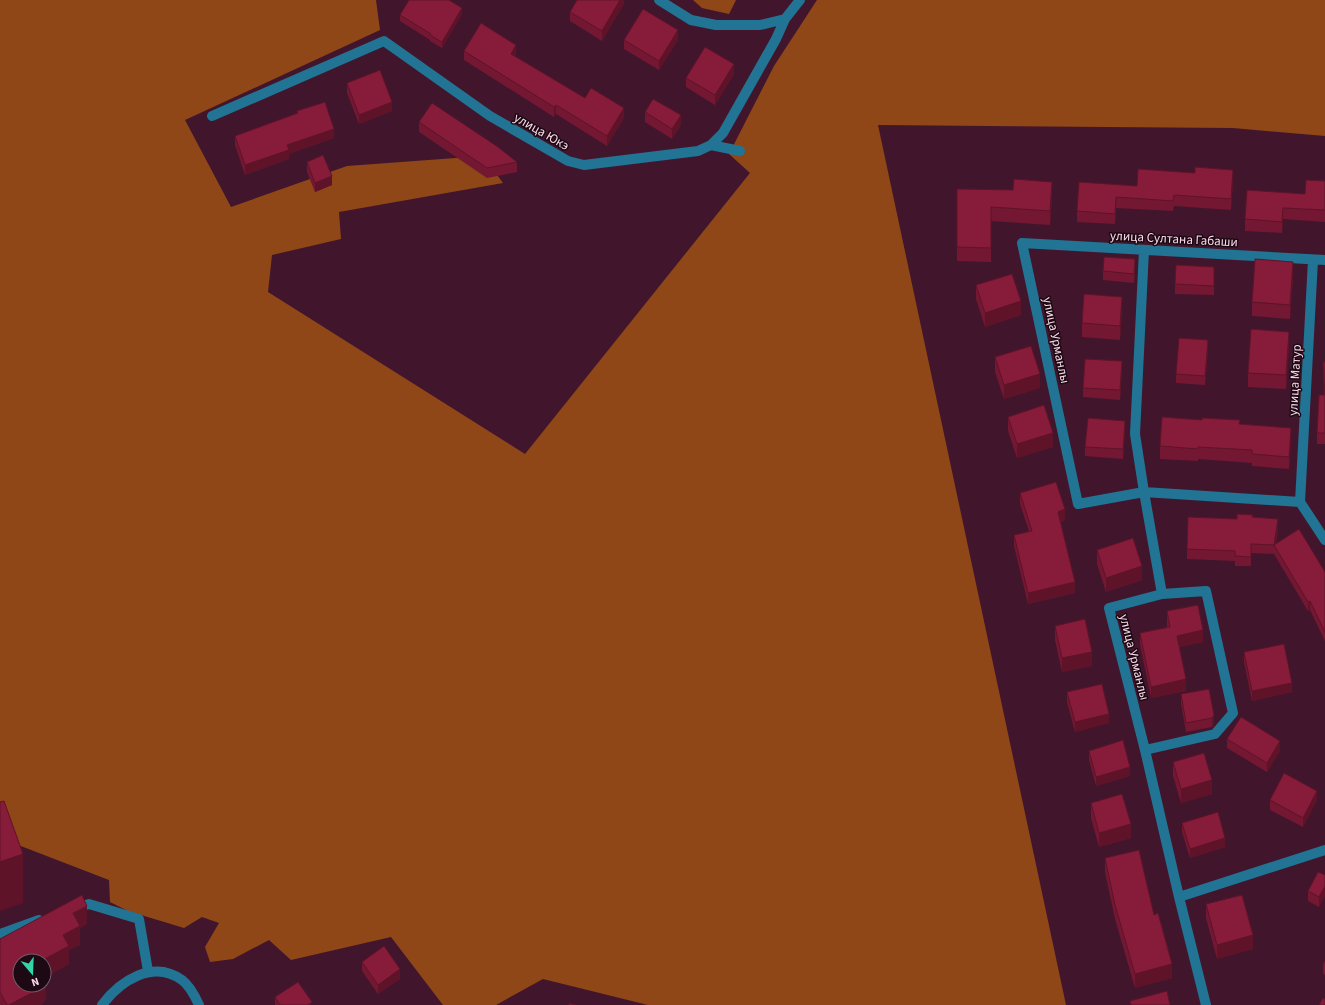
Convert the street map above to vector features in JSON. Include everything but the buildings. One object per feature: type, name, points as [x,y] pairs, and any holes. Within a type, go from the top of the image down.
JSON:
[{"type":"street","points":[[659,0],[691,20],[716,25],[760,25],[785,19]]},
{"type":"street","name":"улица Юкэ","points":[[212,116],[384,40],[490,116],[568,161],[584,165],[698,151],[710,145],[724,133],[776,39],[785,19],[800,0]]},
{"type":"street","points":[[710,145],[740,151]]},
{"type":"street","name":"улица Султана Габаши","points":[[1022,243],[1325,260]]},
{"type":"street","name":"улица Урманлы","points":[[1022,243],[1078,504],[1144,492]]},
{"type":"street","points":[[1144,250],[1135,434],[1162,594],[1206,591],[1233,713],[1215,734],[1145,750]]},
{"type":"street","name":"улица Матур","points":[[1300,502],[1313,260]]},
{"type":"street","points":[[1144,492],[1300,502],[1325,540]]},
{"type":"street","name":"улица Урманлы","points":[[1162,594],[1109,608],[1145,750],[1206,1005]]},
{"type":"street","points":[[1179,897],[1325,850]]},
{"type":"street","points":[[67,911],[90,904],[139,919],[148,971]]},
{"type":"street","points":[[0,934],[52,916]]},
{"type":"street","points":[[102,1005],[122,984],[135,976],[148,971],[160,971],[173,974],[183,980],[192,991],[199,1005]]},
{"type":"shaded area","points":[[0,0],[376,0],[380,30],[185,120],[231,207],[347,166],[483,156],[503,183],[339,212],[341,239],[272,255],[268,292],[525,454],[750,173],[729,154],[774,66],[817,0],[1325,0],[1325,136],[1233,128],[878,125],[1066,1005],[648,1005],[543,979],[496,1005],[443,1005],[391,937],[291,960],[269,940],[233,959],[210,962],[205,947],[219,923],[202,917],[184,928],[128,911],[110,902],[109,880],[0,838]]},
{"type":"shaded area","points":[[693,0],[736,0],[729,14],[702,8]]}]
